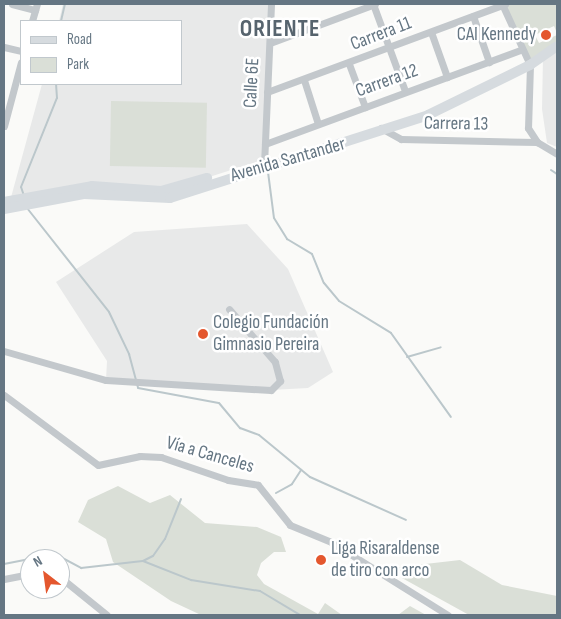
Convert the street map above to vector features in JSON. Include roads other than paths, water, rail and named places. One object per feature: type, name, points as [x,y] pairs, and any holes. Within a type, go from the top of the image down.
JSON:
[{"type":"street","points":[[12,4],[36,7],[32,20]]},
{"type":"street","name":"Calle 6E","points":[[264,162],[271,4]]},
{"type":"street","points":[[270,43],[373,4],[405,91]]},
{"type":"street","points":[[503,4],[520,50],[529,63],[528,128],[537,142],[557,154]]},
{"type":"street","name":"Carrera 11","points":[[267,92],[348,64],[503,4]]},
{"type":"street","points":[[473,16],[489,62]]},
{"type":"street","points":[[431,32],[447,77]]},
{"type":"street","name":"Avenida Santander","points":[[4,202],[86,187],[172,189],[382,129],[529,63],[557,46]]},
{"type":"street","points":[[4,47],[20,52]]},
{"type":"street","name":"Carrera 12","points":[[266,144],[520,50]]},
{"type":"street","points":[[348,64],[365,107]]},
{"type":"street","points":[[4,126],[7,98],[20,65]]},
{"type":"street","points":[[304,80],[318,124]]},
{"type":"street","name":"Carrera 13","points":[[382,129],[401,140],[537,142]]},
{"type":"street","name":"Avenida Santander","points":[[4,209],[84,194],[170,198],[264,162]]},
{"type":"street","points":[[4,351],[106,380],[271,390],[280,380],[275,362],[229,309]]},
{"type":"street","name":"Vía a Canceles","points":[[4,395],[98,465],[156,456],[258,485],[290,525],[331,542],[448,615]]},
{"type":"street","points":[[4,579],[20,576]]},
{"type":"street","points":[[70,585],[107,615]]},
{"type":"waterway","points":[[61,20],[65,4]]},
{"type":"waterway","points":[[24,196],[21,187],[57,98],[56,85]]},
{"type":"waterway","points":[[551,170],[557,174]]},
{"type":"waterway","points":[[268,172],[274,218],[287,239],[312,254],[324,283],[339,301],[391,333],[451,417]]},
{"type":"waterway","points":[[27,208],[109,312],[129,354],[138,388],[219,403],[240,428],[259,435],[310,477],[406,520]]},
{"type":"waterway","points":[[407,357],[441,347]]},
{"type":"waterway","points":[[276,493],[292,484],[301,470]]},
{"type":"waterway","points":[[143,561],[153,556],[165,539],[181,499]]},
{"type":"waterway","points":[[4,564],[55,554],[81,568],[143,561],[191,580],[260,591],[300,615]]},
{"type":"place","name":"CAI Kennedy","points":[[546,35]]},
{"type":"place","name":"Colegio Fundación Gimnasio Pereira","points":[[203,334]]},
{"type":"place","name":"Liga Risaraldense de tiro con arco","points":[[321,560]]},
{"type":"district","name":"ORIENTE","points":[[280,29]]}]
